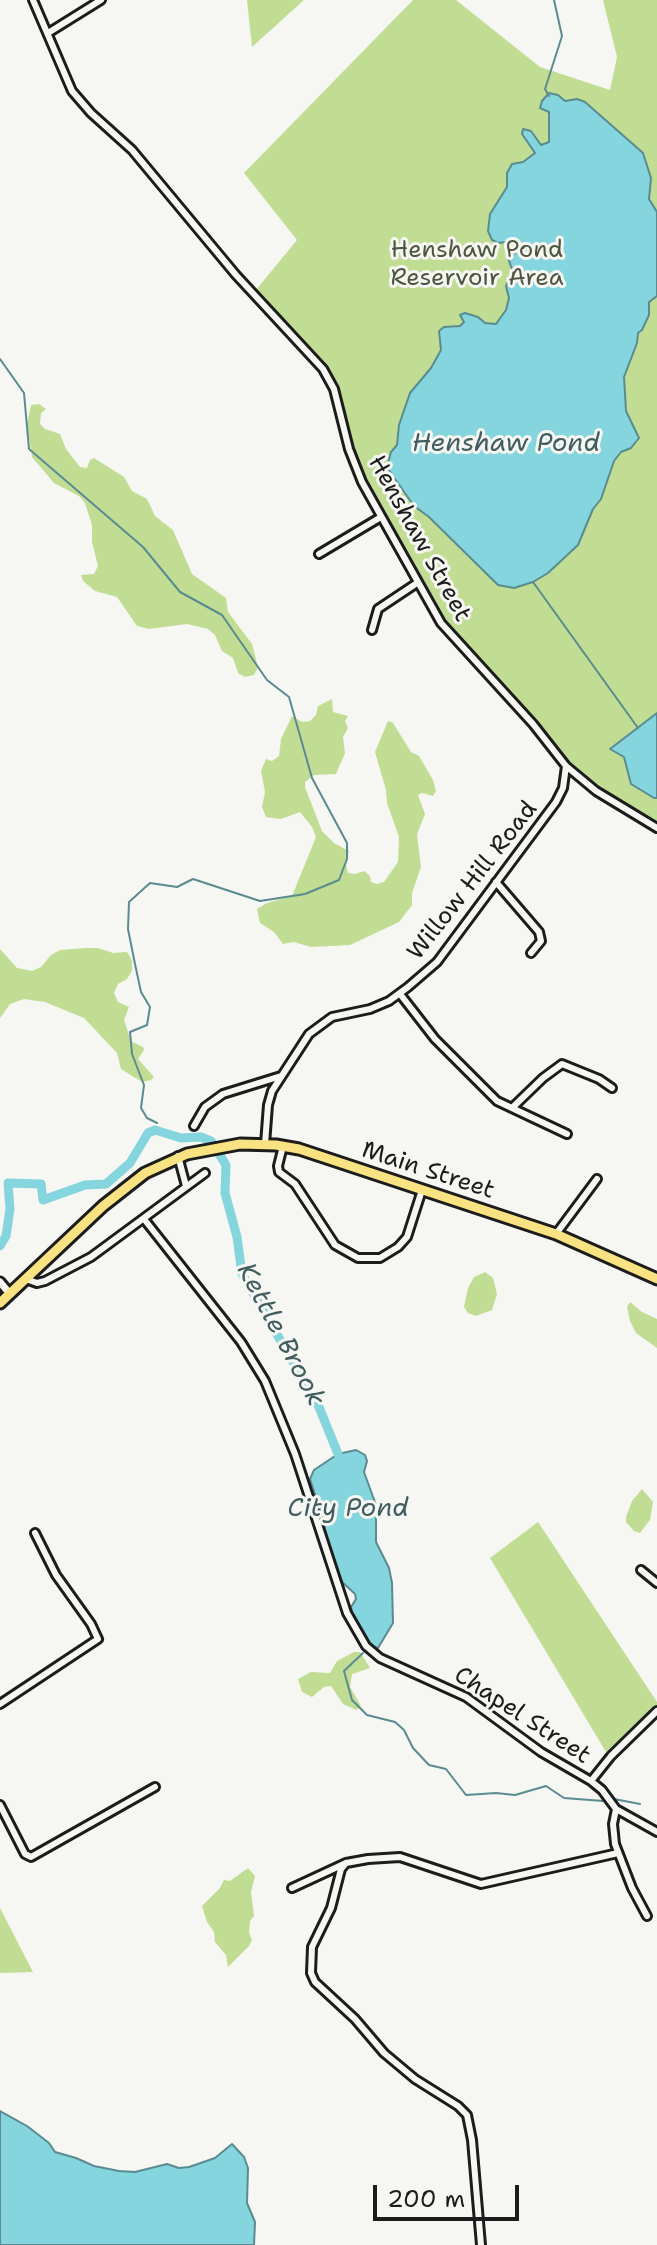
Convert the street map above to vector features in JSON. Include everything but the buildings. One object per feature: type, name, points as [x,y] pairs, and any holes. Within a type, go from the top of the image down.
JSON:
[{"type":"highway","name":"Main Street","points":[[0,1303],[126,1185],[152,1169],[178,1156],[215,1147],[265,1144],[283,1146],[556,1234],[657,1279]]},
{"type":"street","name":"Henshaw Street","points":[[33,0],[72,91],[132,150],[236,275],[323,369],[335,394],[354,465],[417,583],[451,636],[533,724],[566,766],[596,791],[657,828]]},
{"type":"street","points":[[48,33],[101,0]]},
{"type":"street","points":[[319,554],[381,517]]},
{"type":"street","points":[[372,630],[378,609],[417,583]]},
{"type":"street","name":"Willow Hill Road","points":[[271,1096],[309,1034],[323,1022],[376,1007],[400,994],[440,958],[556,802],[563,788],[566,766]]},
{"type":"street","points":[[496,882],[539,932],[541,941],[531,953]]},
{"type":"street","points":[[400,994],[449,1054],[497,1101],[567,1134]]},
{"type":"street","points":[[512,1108],[562,1064],[599,1079],[612,1088]]},
{"type":"street","points":[[194,1126],[201,1112],[216,1098],[234,1088],[281,1076]]},
{"type":"street","points":[[263,1080],[271,1096],[265,1144]]},
{"type":"street","points":[[283,1146],[279,1172],[295,1184],[335,1245],[358,1258],[380,1258],[398,1247],[407,1237],[422,1190]]},
{"type":"street","points":[[178,1156],[186,1186]]},
{"type":"street","points":[[26,1279],[37,1283],[91,1257],[205,1173]]},
{"type":"street","points":[[556,1234],[597,1179]]},
{"type":"street","name":"Chapel Street","points":[[144,1219],[235,1333],[265,1381],[295,1454],[347,1613],[362,1641],[380,1658],[466,1697],[541,1752],[591,1781],[616,1809],[657,1832]]},
{"type":"street","points":[[34,1271],[54,1276]]},
{"type":"street","points":[[0,1282],[10,1294]]},
{"type":"street","points":[[0,1704],[98,1639],[56,1575],[35,1533]]},
{"type":"street","points":[[641,1570],[657,1583]]},
{"type":"street","points":[[591,1781],[611,1756],[657,1711]]},
{"type":"street","points":[[0,1805],[29,1857],[155,1787]]},
{"type":"street","points":[[616,1809],[613,1831],[618,1853],[647,1916]]},
{"type":"street","points":[[292,1888],[346,1863],[368,1859],[400,1857],[481,1884],[618,1853]]},
{"type":"street","points":[[346,1863],[341,1869],[331,1908],[312,1947],[311,1973],[315,1982],[355,2019],[384,2053],[467,2115],[481,2245]]},
{"type":"green space","points":[[247,0],[304,0],[252,47]]},
{"type":"green space","name":"Henshaw Pond Reservoir Area","points":[[413,0],[456,0],[540,67],[610,90],[617,57],[603,0],[657,0],[657,824],[572,765],[510,692],[458,639],[395,538],[368,485],[351,445],[339,385],[325,363],[255,291],[297,240],[244,173]]},
{"type":"green space","points":[[39,404],[46,409],[41,413],[40,424],[60,434],[66,449],[80,467],[87,468],[94,458],[124,477],[132,491],[147,499],[155,516],[173,530],[192,574],[226,598],[228,612],[252,644],[258,667],[254,675],[245,677],[238,673],[233,658],[222,651],[215,635],[208,629],[187,624],[149,629],[137,626],[117,597],[95,591],[83,581],[81,575],[94,574],[98,566],[92,542],[92,525],[85,503],[79,496],[54,483],[32,457],[27,424],[31,405]]},
{"type":"green space","points":[[332,699],[333,712],[348,716],[345,721],[348,728],[343,737],[345,753],[336,774],[314,775],[305,782],[322,831],[334,843],[349,851],[346,864],[348,873],[364,871],[371,882],[377,884],[384,882],[398,862],[399,837],[375,752],[388,721],[393,723],[411,752],[419,756],[436,791],[433,796],[418,795],[425,814],[417,834],[421,867],[412,893],[412,905],[399,922],[350,945],[311,947],[294,942],[283,944],[274,932],[260,923],[257,909],[292,896],[316,837],[300,812],[281,819],[266,817],[262,807],[265,792],[261,771],[266,759],[272,761],[279,756],[281,739],[292,716],[302,722],[310,721],[316,715],[318,706]]},
{"type":"green space","points":[[86,948],[127,952],[132,960],[132,971],[127,979],[118,984],[114,993],[118,1002],[129,1007],[124,1020],[131,1041],[143,1047],[138,1059],[154,1077],[151,1080],[142,1082],[121,1069],[117,1053],[84,1018],[45,1002],[24,999],[10,1004],[0,1018],[0,949],[17,968],[32,971],[60,950]]},
{"type":"green space","points":[[485,1272],[493,1278],[497,1294],[492,1310],[476,1316],[464,1307],[474,1277]]},
{"type":"green space","points":[[630,1302],[657,1319],[657,1348],[636,1333],[627,1307]]},
{"type":"green space","points":[[642,1489],[653,1502],[650,1520],[640,1533],[626,1522],[626,1517],[632,1501]]},
{"type":"green space","points":[[538,1522],[657,1702],[657,1706],[606,1752],[490,1558]]},
{"type":"green space","points":[[360,1652],[370,1668],[352,1674],[350,1687],[361,1706],[356,1710],[343,1704],[331,1686],[324,1687],[312,1697],[302,1692],[298,1679],[311,1672],[330,1673],[337,1661]]},
{"type":"green space","points":[[248,1868],[255,1876],[251,1892],[254,1916],[249,1932],[252,1940],[228,1967],[226,1955],[215,1942],[214,1932],[202,1906],[224,1880],[230,1881]]},
{"type":"green space","points":[[0,1908],[33,1972],[0,1973]]},
{"type":"water","name":"Henshaw Pond","points":[[549,93],[565,101],[577,99],[585,102],[643,153],[651,178],[649,199],[657,212],[657,296],[649,302],[649,315],[638,333],[624,377],[626,411],[639,438],[614,461],[601,499],[593,509],[578,545],[548,573],[514,588],[498,585],[414,506],[388,469],[388,463],[397,445],[399,425],[410,393],[431,368],[441,350],[439,331],[444,327],[460,326],[464,322],[460,315],[465,313],[485,323],[496,324],[506,310],[509,298],[506,286],[513,272],[508,258],[522,245],[515,241],[498,243],[492,240],[488,231],[490,214],[507,187],[507,173],[512,164],[523,162],[535,153],[522,134],[523,129],[531,131],[541,145],[549,142],[549,112],[540,108]]},
{"type":"water","points":[[657,713],[657,798],[654,798],[631,784],[624,757],[610,749]]},
{"type":"water","name":"City Pond","points":[[356,1450],[365,1455],[367,1461],[364,1472],[376,1505],[376,1542],[389,1568],[392,1583],[393,1623],[378,1648],[370,1646],[353,1618],[351,1607],[356,1599],[355,1594],[340,1580],[332,1561],[310,1479],[314,1470],[338,1454]]},
{"type":"water","points":[[0,2111],[27,2126],[49,2143],[55,2152],[119,2171],[135,2172],[167,2164],[189,2167],[215,2158],[232,2144],[244,2157],[248,2168],[247,2203],[255,2222],[254,2245],[0,2245]]},
{"type":"waterway","points":[[549,96],[545,89],[562,36],[554,0]]},
{"type":"waterway","points":[[0,359],[24,393],[29,449],[143,547],[180,592],[222,615],[267,680],[289,697],[312,778],[347,843],[347,859],[339,880],[305,894],[260,901],[193,879],[177,887],[150,883],[129,902],[128,929],[141,992],[150,1007],[147,1025],[130,1032],[132,1054],[144,1085],[141,1108],[147,1118],[157,1123]]},
{"type":"waterway","points":[[533,582],[638,728]]},
{"type":"waterway","name":"Kettle Brook","points":[[0,1246],[6,1236],[10,1209],[8,1183],[41,1184],[43,1200],[85,1185],[106,1184],[130,1163],[148,1133],[155,1130],[181,1138],[201,1137],[211,1141],[226,1165],[225,1193],[237,1237],[242,1274],[319,1407],[338,1454]]},
{"type":"waterway","name":"Kettle Brook","points":[[363,1653],[344,1671],[352,1700],[367,1715],[395,1722],[429,1765],[446,1769],[466,1795],[515,1795],[546,1786],[564,1798],[603,1801]]},
{"type":"waterway","name":"Kettle Brook","points":[[614,1799],[640,1804]]}]
